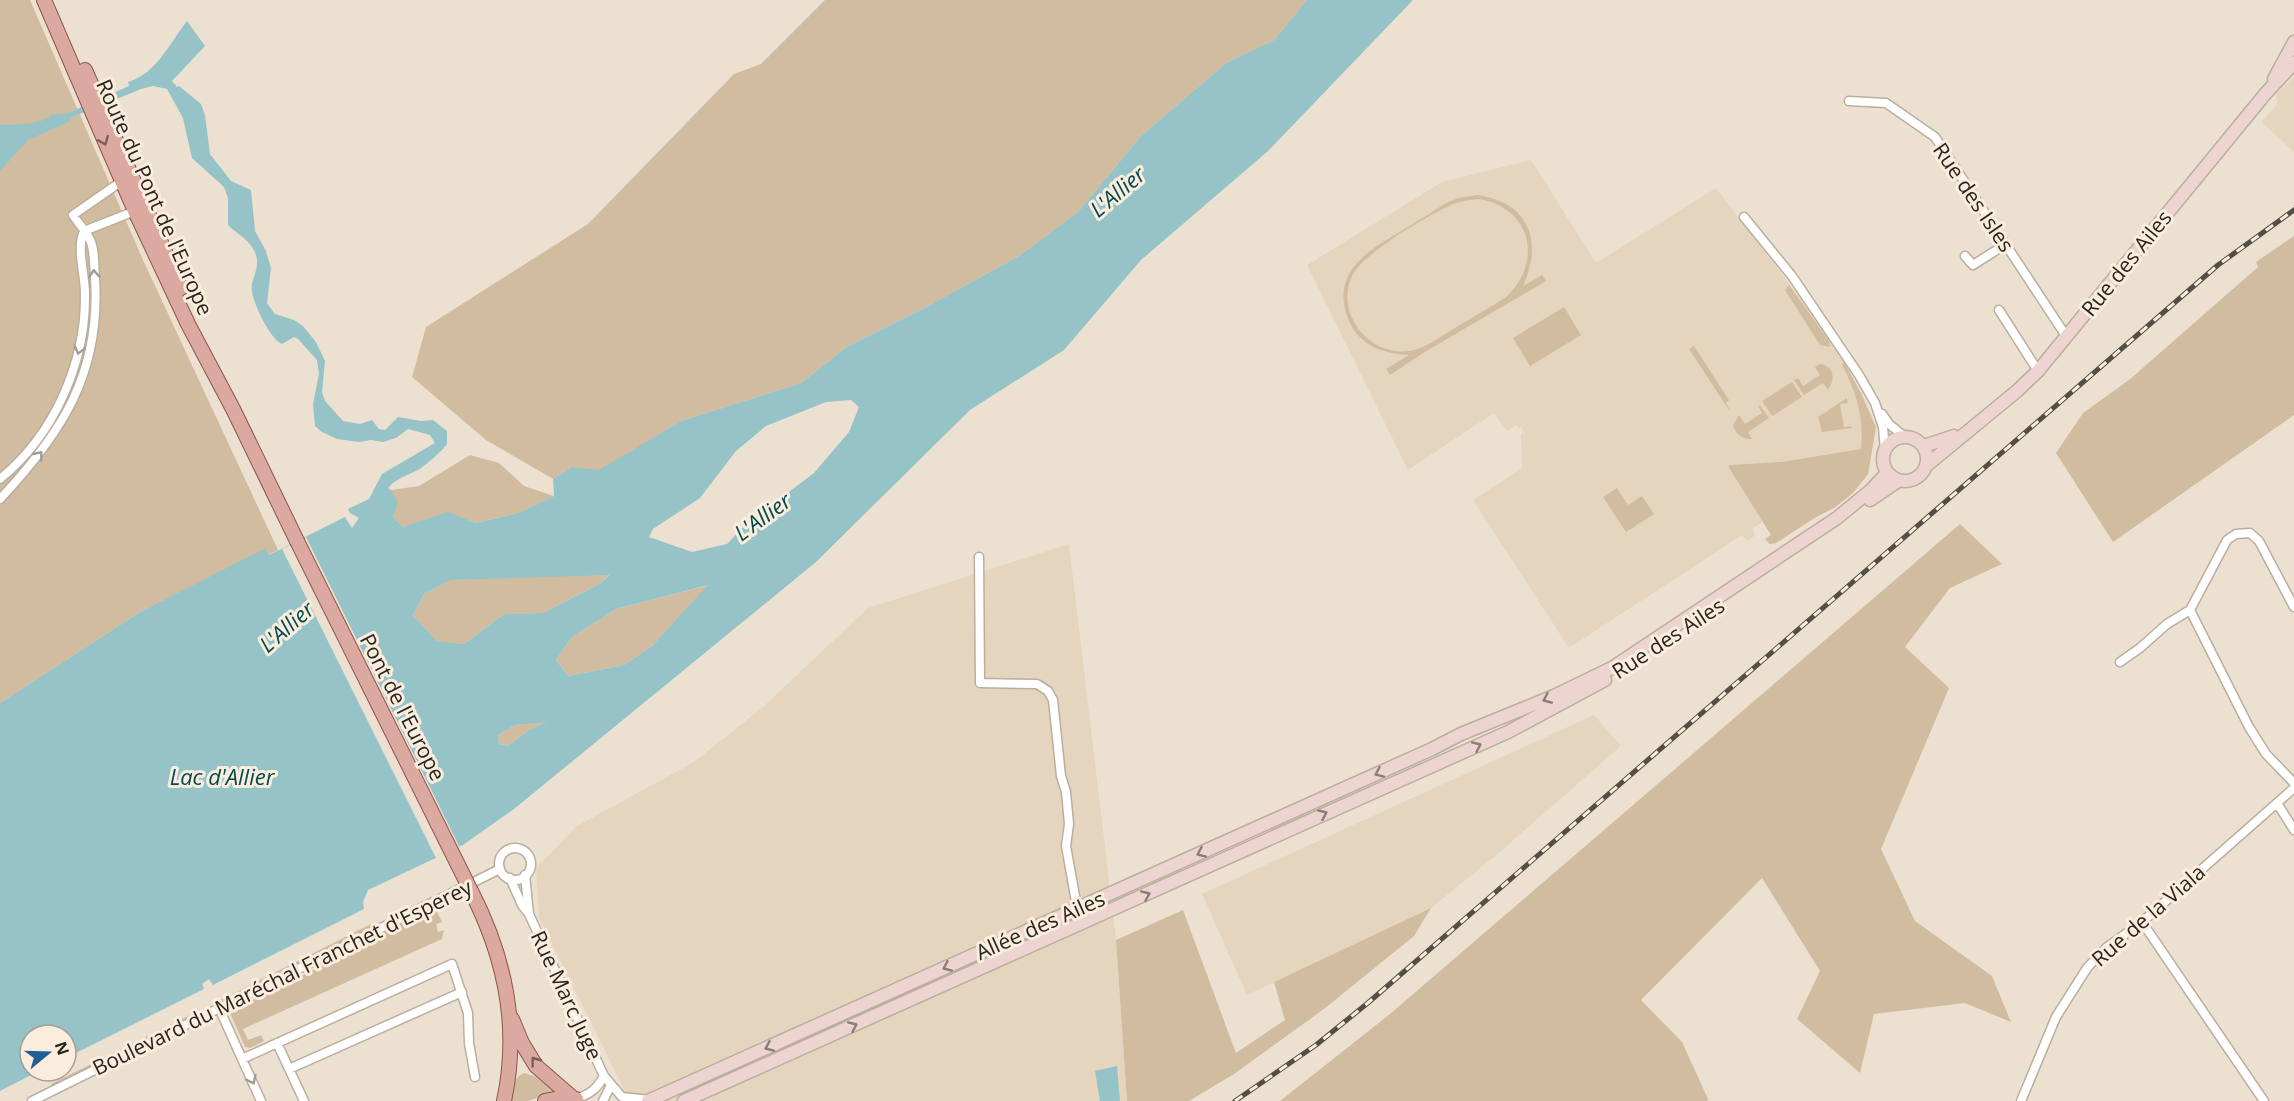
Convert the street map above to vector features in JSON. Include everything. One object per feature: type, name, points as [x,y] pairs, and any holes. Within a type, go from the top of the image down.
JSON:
[{"type":"main road","name":"Route du Pont de l'Europe","points":[[44,0],[122,181],[152,220],[233,409]]},
{"type":"main road","name":"Route du Pont de l'Europe","points":[[52,0],[188,324],[233,409],[297,542]]},
{"type":"main road","name":"Rue des Ailes","points":[[2266,93],[2294,42]]},
{"type":"main road","name":"Rue des Ailes","points":[[1927,465],[2018,391],[2038,371],[2266,93],[2289,72],[2294,63]]},
{"type":"main road","name":"Rue des Ailes","points":[[1924,446],[1944,441],[1976,425]]},
{"type":"main road","points":[[1905,437],[1919,441],[1924,446],[1928,459],[1919,477],[1905,482],[1893,477],[1883,462],[1885,450],[1893,440],[1905,437]]},
{"type":"main road","name":"Rue des Ailes","points":[[1432,749],[1612,668],[1838,518],[1870,491],[1893,477]]},
{"type":"main road","name":"Rue des Ailes","points":[[1424,770],[1508,732],[1615,674],[1841,523],[1893,477]]},
{"type":"main road","name":"Pont de l'Europe","points":[[297,542],[486,920],[497,949],[510,1012]]},
{"type":"main road","name":"Allée des Ailes","points":[[649,1100],[1432,749]]},
{"type":"main road","name":"Allée des Ailes","points":[[684,1101],[1424,770]]},
{"type":"main road","points":[[510,1012],[522,1043],[536,1066],[576,1100]]},
{"type":"main road","points":[[496,1101],[504,1076],[510,1012]]},
{"type":"main road","points":[[504,1101],[511,1070],[510,1012]]},
{"type":"main road","points":[[545,1101],[561,1098],[576,1100]]},
{"type":"street","name":"Rue des Isles","points":[[1849,102],[1886,104],[1935,137],[2066,336]]},
{"type":"street","points":[[0,499],[55,435],[82,382],[93,332],[95,310],[91,239],[74,215],[122,181]]},
{"type":"street","points":[[0,480],[14,468],[45,428],[71,378],[81,340],[85,310],[80,240],[84,231],[136,199]]},
{"type":"street","points":[[1744,217],[1792,276],[1826,324],[1889,424],[1905,437]]},
{"type":"street","points":[[1965,256],[1973,265],[2006,244]]},
{"type":"street","points":[[1999,310],[2038,371]]},
{"type":"street","points":[[1875,403],[1883,427],[1885,450]]},
{"type":"street","points":[[2120,662],[2167,624],[2190,610],[2228,540],[2236,534],[2250,533],[2259,541],[2294,607]]},
{"type":"street","points":[[979,557],[980,682],[1037,684],[1048,691],[1053,700],[1069,824],[1066,846],[1080,924]]},
{"type":"street","points":[[2190,610],[2249,728],[2266,754],[2294,783]]},
{"type":"street","name":"Rue de la Viala","points":[[2021,1101],[2056,1017],[2087,968],[2106,948],[2142,922],[2294,788]]},
{"type":"street","points":[[2277,803],[2294,830]]},
{"type":"street","points":[[520,849],[525,851],[530,859],[530,868],[525,875],[518,879],[510,878],[500,869],[500,859],[506,851],[520,849]]},
{"type":"street","name":"Boulevard du Maréchal Franchet d'Esperey","points":[[32,1101],[500,869]]},
{"type":"street","name":"Rue Marc Juge","points":[[525,875],[529,914]]},
{"type":"street","name":"Rue Marc Juge","points":[[510,878],[604,1076],[611,1085],[603,1101]]},
{"type":"street","points":[[2142,922],[2264,1101]]},
{"type":"street","points":[[242,1059],[452,964],[468,1013],[469,1043],[475,1077]]},
{"type":"street","points":[[289,1069],[462,992]]},
{"type":"street","points":[[219,1008],[261,1101]]},
{"type":"street","points":[[278,1043],[304,1101]]},
{"type":"street","name":"Rue Marc Juge","points":[[576,1100],[589,1094],[604,1076]]},
{"type":"street","points":[[611,1085],[622,1097],[649,1100]]},
{"type":"shaded area","points":[[0,0],[30,0],[143,260],[278,550],[268,555],[266,549],[140,612],[0,703]]},
{"type":"shaded area","points":[[825,0],[1307,0],[1274,40],[1226,63],[1141,136],[1078,212],[1019,256],[928,306],[848,346],[801,383],[681,421],[599,471],[572,467],[553,479],[486,440],[412,377],[426,327],[588,224],[734,74],[761,64]]},
{"type":"shaded area","points":[[2294,77],[2294,152],[2262,122],[2277,104],[2276,94]]},
{"type":"shaded area","points":[[1531,160],[1596,263],[1716,188],[1812,314],[1846,363],[1876,427],[1868,474],[1853,493],[1834,508],[1776,543],[1770,544],[1765,539],[1771,535],[1763,522],[1753,528],[1755,535],[1747,541],[1742,535],[1569,648],[1473,500],[1522,468],[1521,434],[1524,432],[1521,427],[1516,425],[1507,431],[1494,413],[1408,470],[1307,265],[1442,182]]},
{"type":"shaded area","points":[[1478,195],[1496,199],[1510,206],[1528,227],[1531,240],[1532,254],[1523,286],[1542,275],[1546,281],[1423,353],[1390,375],[1386,369],[1409,355],[1383,351],[1368,344],[1356,333],[1345,308],[1343,293],[1347,280],[1353,268],[1374,248],[1448,202]],"holes":[[[1478,199],[1496,204],[1510,213],[1521,225],[1528,253],[1525,269],[1517,284],[1505,298],[1432,342],[1414,350],[1399,351],[1384,348],[1371,341],[1360,331],[1348,305],[1348,291],[1352,276],[1368,257],[1412,226],[1451,205]]]},
{"type":"shaded area","points":[[2294,236],[2294,415],[2113,542],[2056,453],[2083,413],[2129,380],[2258,267],[2256,262]]},
{"type":"shaded area","points":[[1789,285],[1829,341],[1830,347],[1820,345],[1785,290]]},
{"type":"shaded area","points":[[1564,307],[1581,335],[1530,366],[1513,338]]},
{"type":"shaded area","points":[[1694,346],[1729,400],[1726,403],[1730,410],[1689,349]]},
{"type":"shaded area","points":[[1844,362],[1876,427],[1868,474],[1853,493],[1834,508],[1776,543],[1770,544],[1765,539],[1771,535],[1728,466],[1782,462],[1861,449],[1858,406],[1842,365]]},
{"type":"shaded area","points":[[1819,364],[1831,370],[1833,377],[1831,386],[1828,390],[1823,383],[1804,395],[1794,380],[1798,378],[1803,386],[1820,375],[1815,367]]},
{"type":"shaded area","points":[[1792,382],[1802,397],[1772,416],[1762,401]]},
{"type":"shaded area","points":[[1847,398],[1848,403],[1840,404],[1844,427],[1851,426],[1852,428],[1822,432],[1818,417]]},
{"type":"shaded area","points":[[1760,405],[1769,418],[1748,432],[1752,439],[1738,434],[1733,425],[1739,415],[1745,424],[1762,413],[1758,406]]},
{"type":"shaded area","points":[[470,455],[499,463],[524,486],[554,496],[521,512],[476,523],[448,513],[403,527],[393,517],[391,490],[419,486]]},
{"type":"shaded area","points":[[1617,488],[1628,505],[1642,496],[1654,514],[1626,532],[1603,497]]},
{"type":"shaded area","points":[[1960,524],[2002,564],[1950,588],[1905,647],[1949,688],[1881,849],[1915,921],[1992,976],[2011,1022],[1965,1003],[1874,1014],[1860,1073],[1797,1019],[1820,971],[1762,878],[1641,1000],[1682,1042],[1707,1101],[1280,1101],[1390,1014]]},
{"type":"shaded area","points":[[1069,544],[1116,940],[1127,1101],[630,1101],[539,918],[536,868],[577,826],[694,762],[763,707],[868,608]]},
{"type":"shaded area","points":[[609,574],[601,583],[543,613],[504,614],[464,644],[436,642],[413,615],[424,594],[451,580]]},
{"type":"shaded area","points":[[709,585],[652,646],[624,665],[568,676],[556,660],[572,637],[616,609]]},
{"type":"shaded area","points":[[1594,715],[1621,746],[1495,856],[1431,908],[1247,995],[1202,894]]},
{"type":"shaded area","points":[[548,721],[529,730],[508,746],[499,744],[498,735],[515,725]]},
{"type":"shaded area","points":[[434,906],[442,922],[436,924],[438,932],[444,930],[442,939],[243,1029],[248,1040],[261,1035],[264,1041],[250,1048],[245,1047],[231,1011],[385,934],[384,931]]},
{"type":"shaded area","points":[[1431,908],[1414,936],[1324,1009],[1234,1074],[1189,1101],[1127,1101],[1116,940],[1183,910],[1236,1053],[1285,1020],[1274,982]]},
{"type":"shaded area","points":[[373,923],[375,927],[222,1003],[220,1000]]},
{"type":"shaded area","points":[[200,1010],[201,1013],[78,1074],[78,1071]]},
{"type":"shaded area","points":[[524,1073],[536,1077],[555,1092],[528,1101],[511,1101],[516,1081]]},
{"type":"water","points":[[1307,0],[1413,0],[1268,151],[1141,260],[1064,350],[970,410],[816,562],[514,809],[463,845],[368,890],[363,902],[364,909],[213,985],[209,979],[202,984],[204,989],[78,1052],[78,1023],[18,1023],[18,1082],[0,1091],[0,703],[140,612],[266,548],[269,555],[345,517],[352,528],[359,518],[350,513],[348,509],[369,499],[382,474],[435,443],[430,435],[408,429],[396,438],[383,442],[371,440],[359,442],[337,439],[315,426],[313,404],[319,374],[317,360],[294,337],[282,344],[277,341],[263,321],[252,292],[257,266],[256,254],[247,241],[228,225],[228,198],[224,187],[192,158],[183,118],[167,89],[153,86],[141,89],[70,118],[69,122],[28,140],[0,171],[0,125],[34,123],[51,115],[68,113],[129,86],[128,82],[138,78],[154,65],[187,21],[205,46],[172,81],[201,104],[205,115],[210,154],[231,181],[251,190],[255,231],[266,251],[271,268],[267,303],[275,314],[294,320],[303,326],[316,342],[325,361],[322,392],[325,401],[343,421],[360,424],[372,420],[379,429],[385,430],[398,417],[421,421],[433,420],[447,431],[447,444],[437,454],[421,468],[398,479],[388,488],[398,503],[393,517],[403,527],[448,512],[476,523],[521,512],[554,496],[553,479],[572,467],[599,470],[681,421],[801,383],[848,346],[928,306],[1019,256],[1078,212],[1141,136],[1226,63],[1274,40]],"holes":[[[851,400],[859,407],[849,432],[814,473],[744,526],[727,544],[692,552],[649,537],[653,529],[700,498],[736,451],[766,426],[826,402]],[[609,575],[601,583],[543,613],[504,614],[464,644],[436,641],[413,615],[424,594],[451,580]],[[708,585],[652,646],[624,665],[568,676],[556,660],[572,637],[616,609]],[[546,722],[529,730],[508,746],[499,744],[498,735],[515,725]]]},
{"type":"water","points":[[1117,1066],[1120,1101],[1100,1101],[1095,1071]]},
{"type":"pier","points":[[306,537],[461,850],[437,860],[282,549]]},
{"type":"railway","points":[[1235,1101],[1316,1045],[1369,1002],[2218,265],[2294,210]]},
{"type":"water label","name":"L'Allier","points":[[1117,191]]},
{"type":"water label","name":"L'Allier","points":[[762,516]]},
{"type":"water label","name":"L'Allier","points":[[286,626]]},
{"type":"water label","name":"Lac d'Allier","points":[[222,776]]}]
